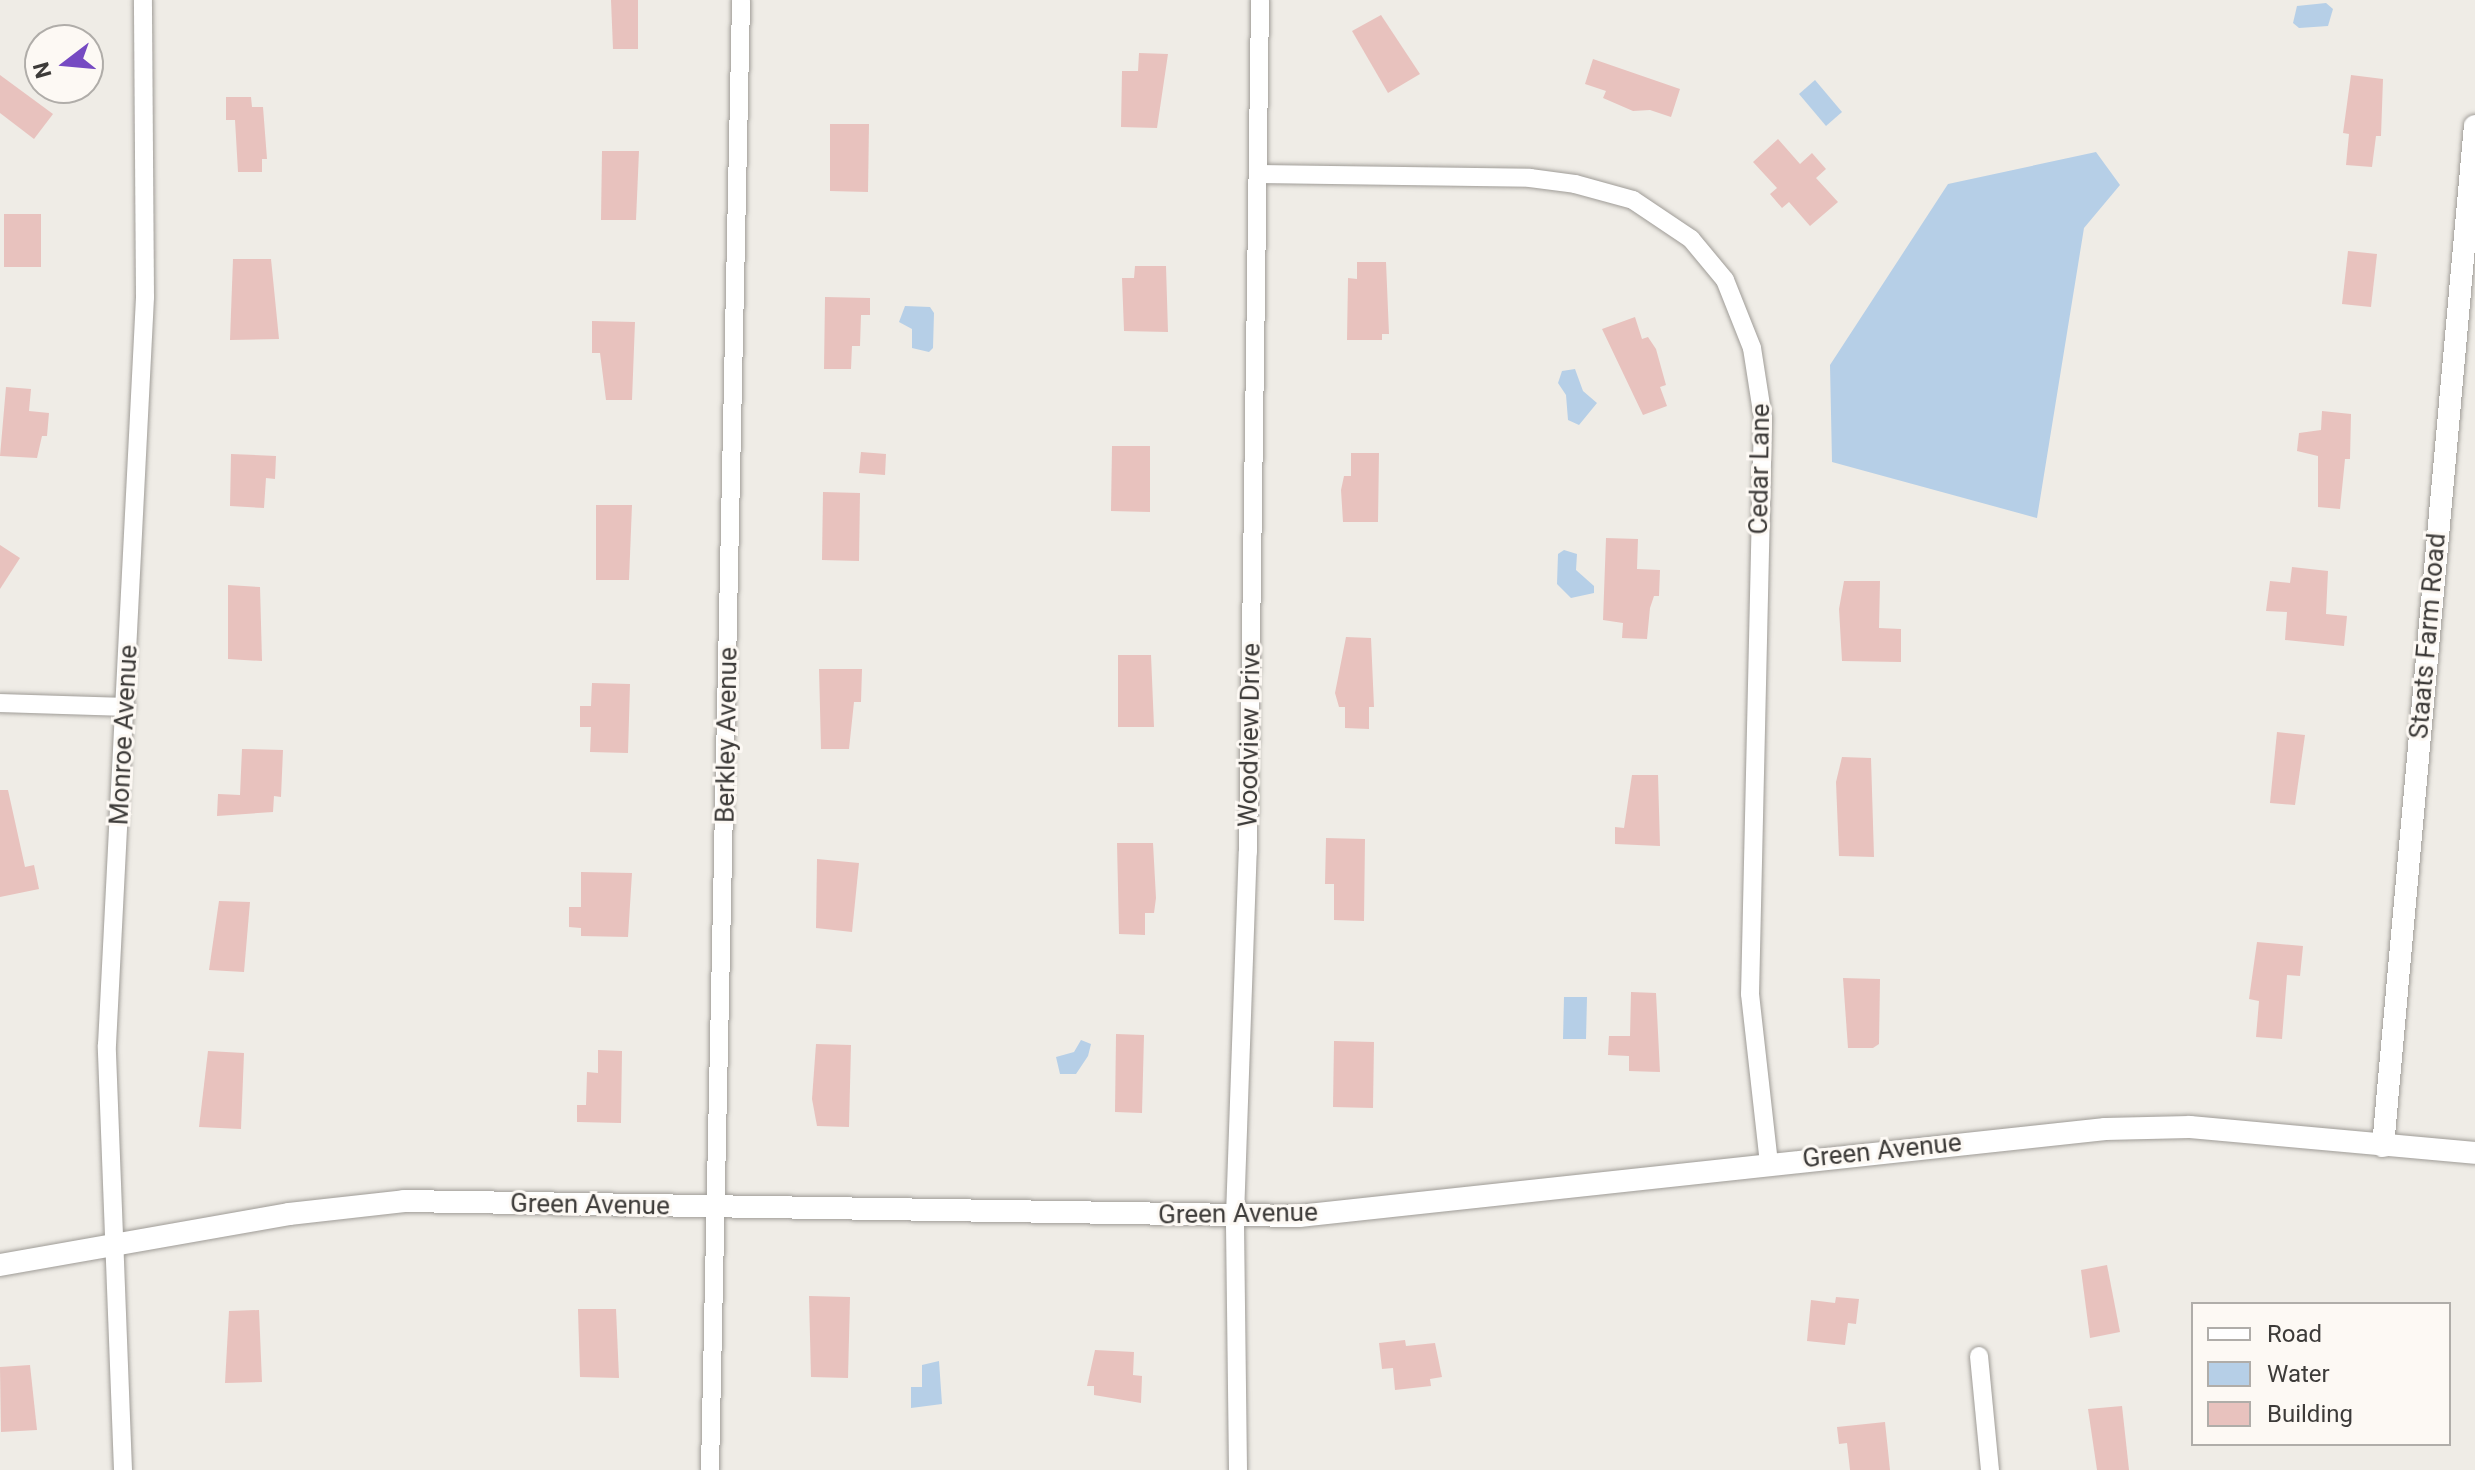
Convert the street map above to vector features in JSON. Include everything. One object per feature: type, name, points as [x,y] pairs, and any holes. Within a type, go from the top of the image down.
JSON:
[{"type":"street","name":"Monroe Avenue","points":[[123,1470],[107,1045],[145,297],[143,0]]},
{"type":"street","name":"Berkley Avenue","points":[[710,1470],[741,0]]},
{"type":"street","name":"Woodview Drive","points":[[1238,1470],[1235,1216],[1248,836],[1260,0]]},
{"type":"street","name":"Staats Farm Road","points":[[2383,1146],[2475,126]]},
{"type":"street","name":"Cedar Lane","points":[[1259,174],[1530,178],[1575,184],[1633,200],[1691,239],[1725,280],[1752,348],[1763,418],[1750,994],[1769,1163]]},
{"type":"street","points":[[0,703],[126,707]]},
{"type":"street","name":"Green Avenue","points":[[0,1265],[379,1203],[1299,1216],[1769,1163],[2155,1126],[2475,1153]]},
{"type":"street","points":[[1979,1356],[1990,1470]]},
{"type":"water","points":[[2326,3],[2333,9],[2328,26],[2299,28],[2293,23],[2297,6]]},
{"type":"water","points":[[1815,80],[1842,112],[1826,126],[1799,94]]},
{"type":"water","points":[[2096,152],[2120,185],[2084,228],[2037,518],[1832,462],[1830,365],[1948,184]]},
{"type":"water","points":[[905,306],[930,307],[934,313],[933,348],[929,352],[912,348],[912,329],[899,322]]},
{"type":"water","points":[[1575,369],[1583,391],[1597,403],[1579,425],[1568,420],[1566,395],[1558,383],[1562,371]]},
{"type":"water","points":[[1564,550],[1577,554],[1576,570],[1594,586],[1594,593],[1571,598],[1557,584],[1558,554]]},
{"type":"water","points":[[1564,997],[1587,997],[1586,1039],[1563,1039]]},
{"type":"water","points":[[1081,1040],[1091,1044],[1088,1056],[1076,1074],[1060,1074],[1056,1057],[1074,1052]]},
{"type":"water","points":[[939,1361],[942,1404],[911,1408],[911,1387],[922,1387],[922,1365]]},
{"type":"building","points":[[611,0],[638,0],[638,49],[613,49]]},
{"type":"building","points":[[1381,15],[1420,74],[1388,93],[1352,31]]},
{"type":"building","points":[[1139,53],[1168,54],[1157,128],[1121,127],[1122,71],[1138,71]]},
{"type":"building","points":[[1593,59],[1680,89],[1671,117],[1650,110],[1633,111],[1603,98],[1606,91],[1585,84]]},
{"type":"building","points":[[0,75],[24,93],[24,104],[39,104],[53,114],[34,139],[0,113]]},
{"type":"building","points":[[2351,75],[2383,79],[2381,136],[2376,136],[2372,167],[2346,165],[2349,134],[2343,133]]},
{"type":"building","points":[[226,97],[251,97],[252,107],[263,107],[267,159],[262,159],[262,172],[238,172],[235,120],[226,120]]},
{"type":"building","points":[[830,124],[869,124],[868,192],[830,191]]},
{"type":"building","points":[[1778,139],[1800,164],[1812,153],[1826,169],[1816,178],[1838,202],[1810,226],[1789,202],[1782,208],[1770,194],[1777,188],[1753,162]]},
{"type":"building","points":[[602,151],[639,151],[636,220],[601,220]]},
{"type":"building","points":[[4,214],[41,214],[41,267],[4,267]]},
{"type":"building","points":[[2348,251],[2377,254],[2371,307],[2342,304]]},
{"type":"building","points":[[233,259],[271,259],[279,339],[230,340]]},
{"type":"building","points":[[1357,262],[1386,262],[1389,334],[1382,334],[1382,340],[1347,340],[1348,278],[1357,279]]},
{"type":"building","points":[[1135,266],[1166,266],[1168,332],[1124,331],[1122,278],[1134,278]]},
{"type":"building","points":[[825,297],[870,298],[870,315],[861,315],[860,346],[852,346],[851,369],[824,369]]},
{"type":"building","points":[[1635,317],[1642,339],[1648,337],[1656,349],[1666,385],[1660,387],[1667,406],[1643,415],[1602,329]]},
{"type":"building","points":[[592,321],[635,322],[632,400],[606,400],[600,353],[592,353]]},
{"type":"building","points":[[6,387],[31,389],[29,411],[49,413],[47,436],[42,436],[37,458],[0,456]]},
{"type":"building","points":[[2322,411],[2351,414],[2350,459],[2345,459],[2340,509],[2318,507],[2318,456],[2297,451],[2299,433],[2321,430]]},
{"type":"building","points":[[1112,446],[1150,446],[1150,512],[1111,511]]},
{"type":"building","points":[[861,452],[886,454],[885,475],[859,473]]},
{"type":"building","points":[[1351,453],[1379,453],[1378,522],[1343,522],[1341,490],[1344,476],[1351,476]]},
{"type":"building","points":[[231,454],[276,456],[275,479],[266,478],[264,508],[230,506]]},
{"type":"building","points":[[823,492],[860,493],[859,561],[822,560]]},
{"type":"building","points":[[596,505],[632,505],[629,580],[596,580]]},
{"type":"building","points":[[1606,538],[1638,539],[1637,569],[1660,570],[1659,596],[1654,596],[1650,608],[1647,639],[1622,638],[1623,623],[1603,620]]},
{"type":"building","points":[[0,545],[20,558],[0,589]]},
{"type":"building","points":[[2292,567],[2328,571],[2326,614],[2347,616],[2344,646],[2285,640],[2287,612],[2266,611],[2270,581],[2290,583]]},
{"type":"building","points":[[1844,581],[1880,581],[1879,628],[1901,629],[1901,662],[1842,661],[1839,609]]},
{"type":"building","points":[[228,585],[260,587],[262,661],[228,659]]},
{"type":"building","points":[[1346,637],[1371,638],[1374,707],[1369,707],[1369,729],[1345,728],[1345,707],[1339,707],[1335,693]]},
{"type":"building","points":[[1118,655],[1151,655],[1154,727],[1118,727]]},
{"type":"building","points":[[819,669],[862,669],[861,702],[854,702],[849,749],[821,749]]},
{"type":"building","points":[[592,683],[630,684],[628,753],[590,752],[591,727],[580,727],[580,706],[591,706]]},
{"type":"building","points":[[2277,732],[2305,735],[2295,805],[2270,803]]},
{"type":"building","points":[[242,749],[283,750],[281,797],[274,796],[273,812],[217,816],[218,794],[240,795]]},
{"type":"building","points":[[1842,757],[1871,758],[1874,857],[1839,856],[1836,782]]},
{"type":"building","points":[[1632,775],[1658,775],[1660,846],[1615,844],[1615,827],[1624,828]]},
{"type":"building","points":[[0,790],[8,790],[25,867],[34,865],[39,889],[0,897]]},
{"type":"building","points":[[1326,838],[1365,839],[1364,921],[1334,920],[1334,884],[1325,884]]},
{"type":"building","points":[[1117,843],[1153,843],[1156,898],[1154,913],[1145,913],[1145,935],[1119,934]]},
{"type":"building","points":[[817,859],[859,863],[852,932],[816,928]]},
{"type":"building","points":[[581,872],[632,873],[628,937],[581,936],[581,928],[569,927],[569,907],[581,907]]},
{"type":"building","points":[[219,901],[250,902],[244,972],[209,970]]},
{"type":"building","points":[[2257,942],[2303,946],[2300,976],[2287,975],[2282,1039],[2256,1037],[2259,1001],[2249,999]]},
{"type":"building","points":[[1843,978],[1880,979],[1879,1044],[1873,1048],[1848,1048]]},
{"type":"building","points":[[1631,992],[1656,993],[1660,1072],[1629,1071],[1629,1056],[1608,1055],[1609,1036],[1630,1036]]},
{"type":"building","points":[[1116,1034],[1144,1035],[1142,1113],[1115,1112]]},
{"type":"building","points":[[1334,1041],[1374,1042],[1373,1108],[1333,1107]]},
{"type":"building","points":[[816,1044],[851,1045],[849,1127],[817,1126],[812,1099]]},
{"type":"building","points":[[598,1050],[622,1051],[621,1123],[577,1122],[577,1105],[586,1105],[587,1072],[598,1073]]},
{"type":"building","points":[[208,1051],[244,1053],[241,1129],[199,1127]]},
{"type":"building","points":[[2107,1265],[2120,1332],[2090,1338],[2081,1270]]},
{"type":"building","points":[[809,1296],[850,1297],[848,1378],[811,1377]]},
{"type":"building","points":[[1836,1297],[1859,1299],[1856,1324],[1848,1323],[1845,1345],[1807,1341],[1811,1300],[1835,1303]]},
{"type":"building","points":[[578,1309],[616,1309],[619,1378],[580,1377]]},
{"type":"building","points":[[259,1310],[262,1382],[225,1383],[229,1311]]},
{"type":"building","points":[[1405,1340],[1406,1346],[1435,1343],[1442,1377],[1430,1379],[1431,1386],[1395,1390],[1393,1368],[1382,1369],[1379,1343]]},
{"type":"building","points":[[1095,1350],[1134,1352],[1133,1375],[1142,1376],[1141,1403],[1094,1395],[1094,1386],[1087,1386]]},
{"type":"building","points":[[30,1365],[37,1430],[1,1432],[0,1367]]},
{"type":"building","points":[[2122,1406],[2129,1470],[2097,1470],[2088,1409]]},
{"type":"building","points":[[1885,1422],[1890,1470],[1850,1470],[1847,1443],[1839,1444],[1837,1427]]}]
